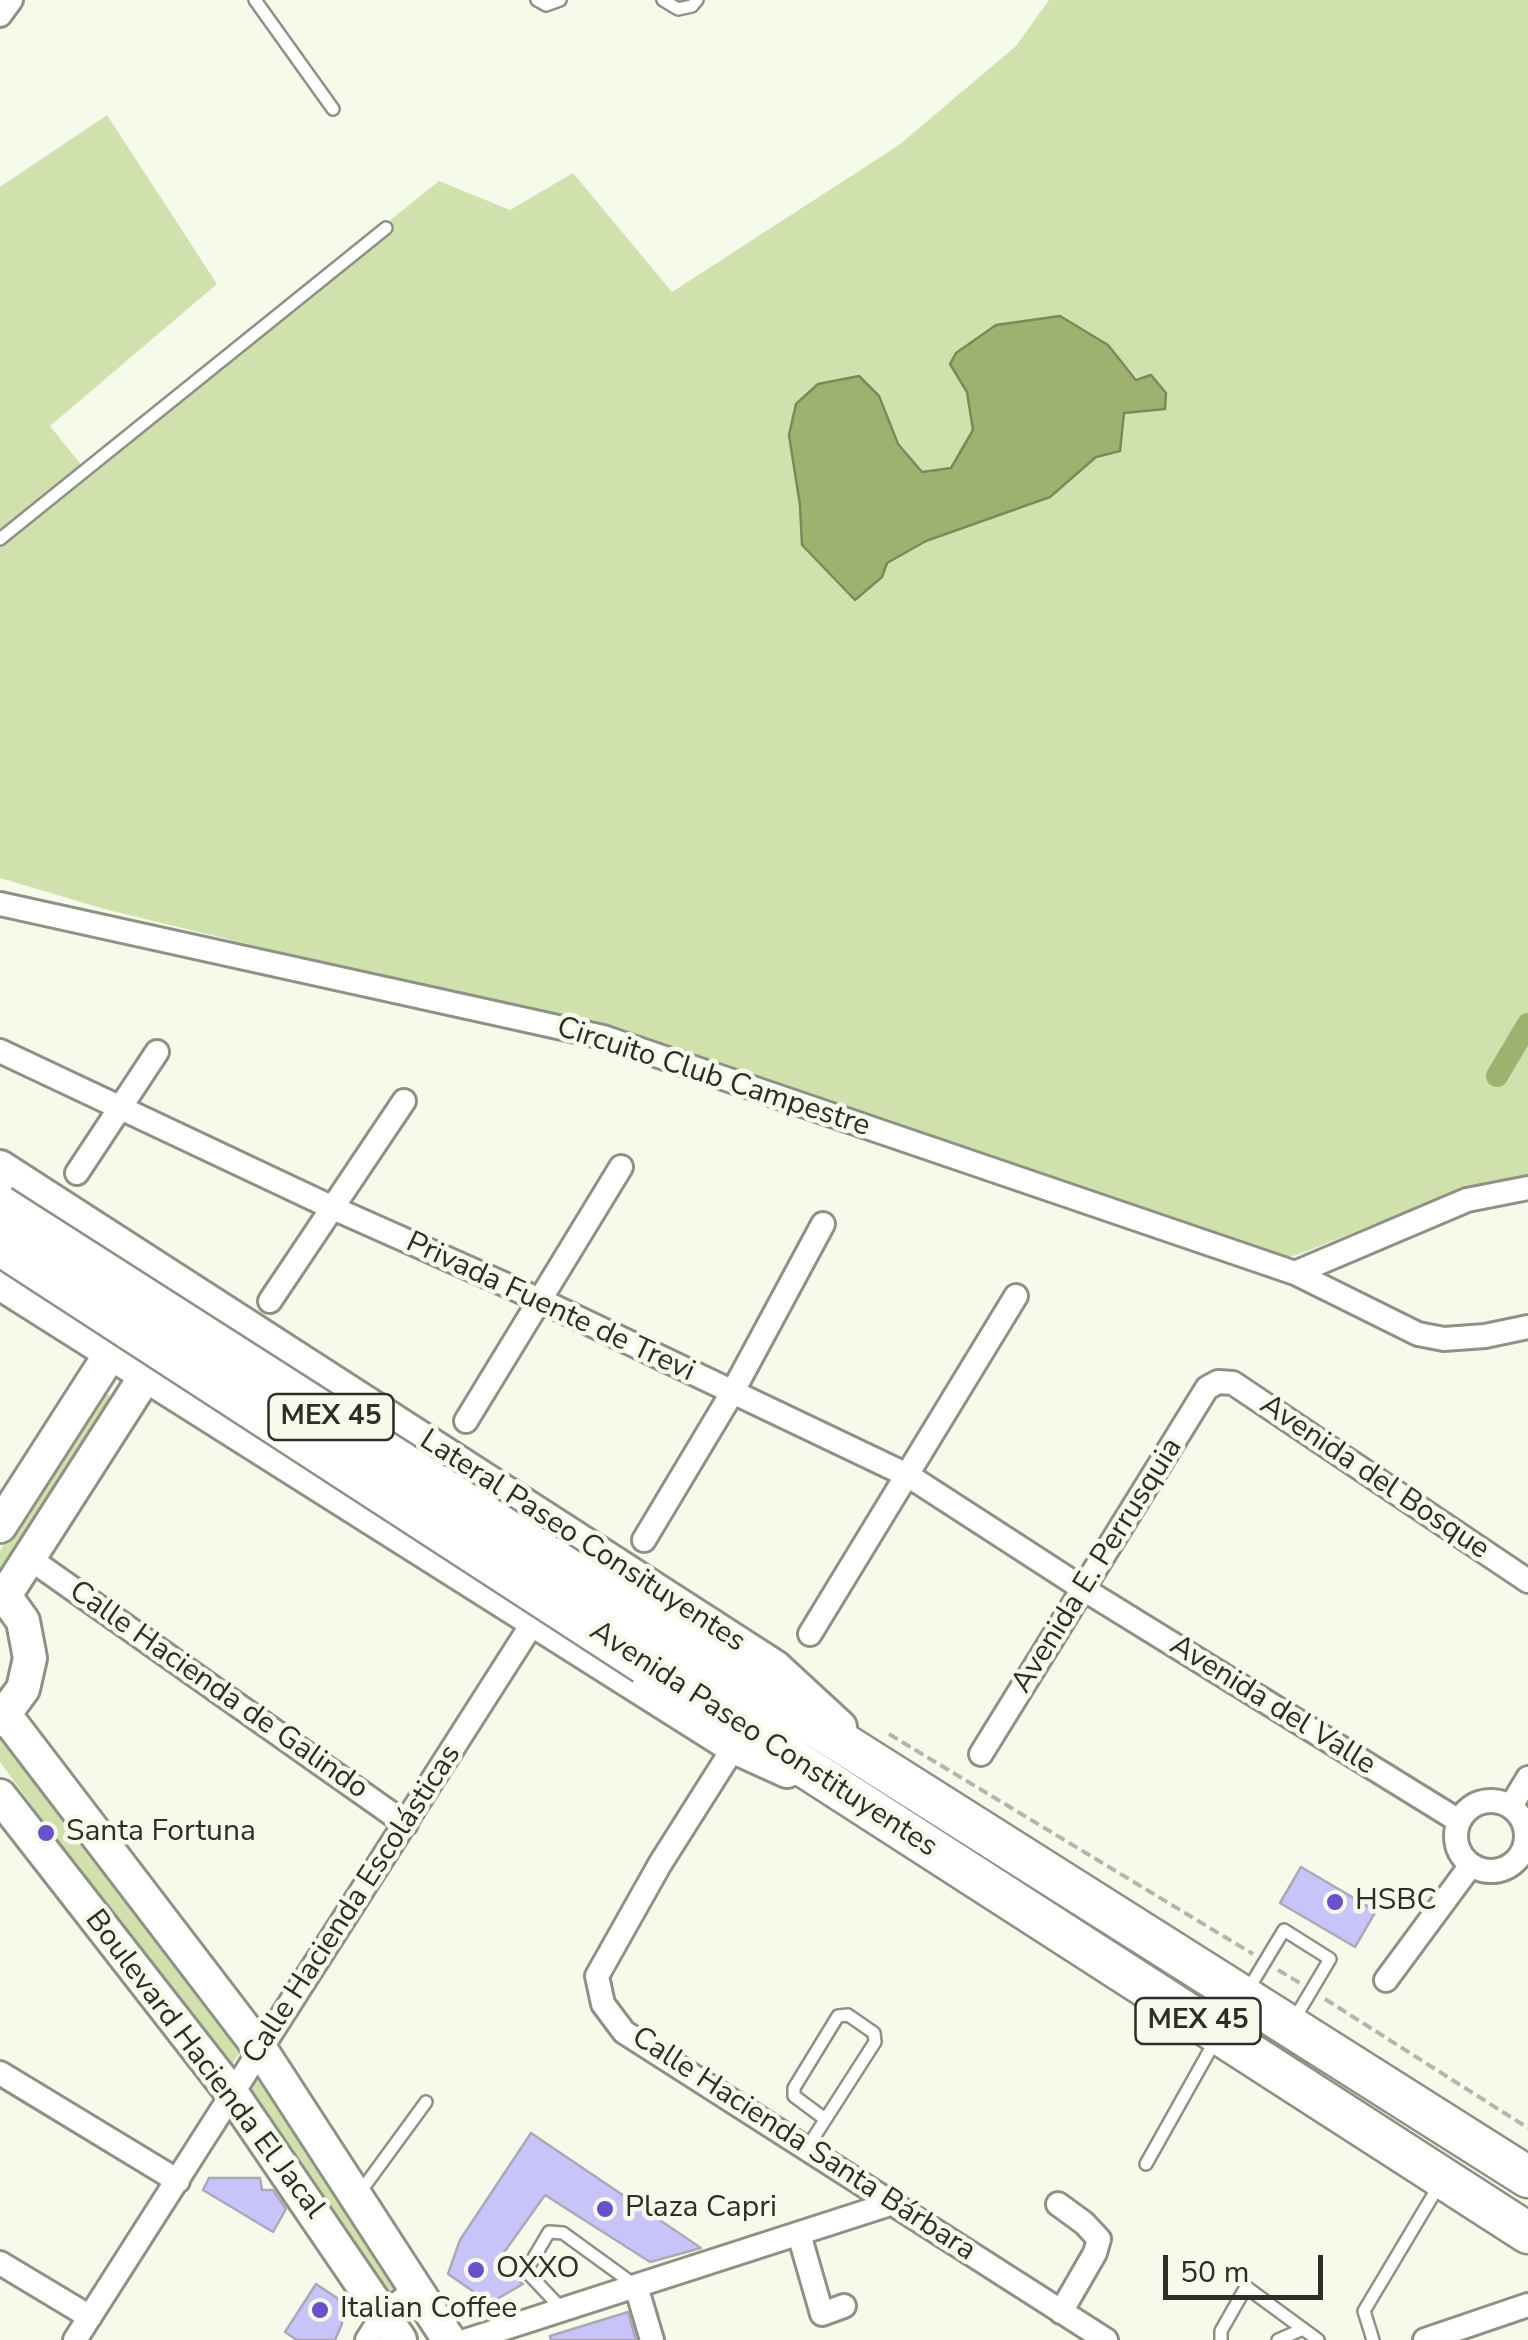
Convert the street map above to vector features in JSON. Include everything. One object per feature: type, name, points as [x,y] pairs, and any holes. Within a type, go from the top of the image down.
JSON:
[{"type":"highway","name":"Avenida Paseo Constituyentes","points":[[0,1206],[654,1646],[868,1808],[1528,2233]]},
{"type":"highway","name":"Avenida Paseo Constituyentes","points":[[0,1245],[654,1646],[894,1778],[1528,2177]]},
{"type":"main road","name":"Lateral Paseo Consituyentes","points":[[0,1167],[775,1668],[894,1778]]},
{"type":"main road","points":[[0,1283],[734,1747],[868,1808]]},
{"type":"main road","points":[[3,1717],[22,1689],[30,1658],[25,1626],[3,1592],[30,1558],[198,1294]]},
{"type":"main road","points":[[0,1526],[111,1353]]},
{"type":"main road","name":"Boulevard Hacienda El Jacal","points":[[3,1717],[260,2050],[449,2340]]},
{"type":"main road","name":"Boulevard Hacienda El Jacal","points":[[0,1796],[231,2092],[383,2332]]},
{"type":"street","points":[[0,16],[11,0]]},
{"type":"street","name":"Circuito Club Campestre","points":[[0,904],[604,1037],[1296,1273],[1418,1334],[1444,1339],[1528,1327]]},
{"type":"street","name":"Privada Fuente de Trevi","points":[[0,1052],[540,1300],[909,1476],[1085,1590]]},
{"type":"street","points":[[77,1173],[157,1052]]},
{"type":"street","points":[[270,1301],[404,1101]]},
{"type":"street","points":[[466,1421],[621,1167]]},
{"type":"street","points":[[1296,1273],[1466,1200],[1524,1193]]},
{"type":"street","points":[[644,1540],[732,1393],[823,1224]]},
{"type":"street","points":[[810,1634],[1016,1296]]},
{"type":"street","name":"Avenida del Bosque","points":[[1218,1382],[1232,1384],[1528,1581]]},
{"type":"street","name":"Avenida E. Perrusquia","points":[[981,1754],[1206,1388],[1218,1382]]},
{"type":"street","name":"Calle Hacienda de Galindo","points":[[30,1558],[406,1824]]},
{"type":"street","name":"Avenida del Valle","points":[[1085,1590],[1459,1821]]},
{"type":"street","name":"Calle Hacienda Escolásticas","points":[[75,2340],[534,1621]]},
{"type":"street","name":"Calle Hacienda Santa Bárbara","points":[[734,1747],[660,1864],[597,1976],[603,2004],[624,2032],[1106,2340]]},
{"type":"street","points":[[1511,1806],[1528,1778]]},
{"type":"street","points":[[1484,1801],[1511,1806],[1526,1829],[1525,1857],[1498,1871],[1484,1871],[1471,1865],[1456,1842],[1459,1821],[1472,1806],[1484,1801]]},
{"type":"street","points":[[1386,1980],[1471,1865]]},
{"type":"street","points":[[0,2073],[178,2181]]},
{"type":"street","points":[[468,2340],[893,2203]]},
{"type":"street","points":[[1058,2204],[1098,2239],[1095,2253],[1061,2312]]},
{"type":"street","points":[[800,2234],[822,2314],[844,2306]]},
{"type":"street","points":[[0,2263],[90,2317]]},
{"type":"street","points":[[636,2286],[652,2340]]},
{"type":"street","points":[[383,2332],[416,2289]]},
{"type":"street","points":[[1425,2340],[1528,2305]]},
{"type":"lane","points":[[255,0],[332,109]]},
{"type":"lane","points":[[536,0],[546,5],[560,0]]},
{"type":"lane","points":[[663,0],[678,10],[697,0]]},
{"type":"lane","points":[[0,539],[386,228]]},
{"type":"lane","points":[[1244,1997],[1284,1930],[1330,1959],[1290,2026]]},
{"type":"lane","points":[[807,2148],[826,2119],[875,2042],[874,2033],[848,2015],[838,2016],[794,2088],[794,2096],[826,2119]]},
{"type":"lane","points":[[1146,2164],[1218,2035]]},
{"type":"lane","points":[[357,2197],[426,2102]]},
{"type":"lane","points":[[1373,2340],[1364,2311],[1442,2179]]},
{"type":"lane","points":[[561,2308],[526,2271],[549,2232],[563,2233],[636,2286]]},
{"type":"lane","points":[[1220,2340],[1221,2331],[1246,2287],[1318,2340]]},
{"type":"lane","points":[[1278,2340],[1303,2329]]},
{"type":"path","points":[[876,1727],[1312,1990],[1528,2128]]},
{"type":"shaded area","points":[[1049,0],[1528,0],[1528,1180],[1435,1200],[1297,1255],[1275,1259],[606,1031],[108,910],[0,878],[0,187],[107,115],[217,284],[50,426],[83,467],[439,181],[510,210],[573,173],[672,292],[899,145],[1016,46]],"holes":[[[1108,345],[1165,409],[1124,413],[1096,457],[1050,497],[926,541],[887,563],[817,559],[802,545],[800,505],[879,396],[898,444],[922,472],[951,468],[973,430],[967,392],[950,363]]]},
{"type":"shaded area","points":[[1060,316],[1108,345],[1136,380],[1151,375],[1166,393],[1165,409],[1124,413],[1120,451],[1096,457],[1050,497],[926,541],[887,563],[882,577],[855,600],[802,545],[789,435],[796,404],[818,384],[859,376],[879,396],[898,444],[922,472],[951,468],[973,430],[967,392],[950,364],[956,353],[996,325]]},
{"type":"shaded area","points":[[96,1385],[115,1400],[8,1575],[0,1569],[0,1551]]},
{"type":"shaded area","points":[[0,1726],[246,2046],[226,2071],[0,1762]]},
{"type":"shaded area","points":[[266,2068],[407,2287],[384,2304],[248,2095]]},
{"type":"building","points":[[1301,1867],[1376,1911],[1355,1947],[1280,1903]]},
{"type":"building","name":"Plaza Capri","points":[[531,2133],[701,2248],[650,2262],[545,2195],[495,2265],[523,2284],[490,2303],[448,2274],[460,2240]]},
{"type":"building","points":[[209,2178],[260,2178],[262,2190],[273,2190],[286,2209],[273,2232],[203,2190]]},
{"type":"building","name":"Italian Coffee","points":[[316,2284],[337,2298],[342,2324],[335,2340],[297,2340],[285,2332]]},
{"type":"building","points":[[628,2312],[636,2340],[551,2340],[550,2336]]},
{"type":"waterway","points":[[1497,1076],[1528,1024]]},
{"type":"place","name":"Santa Fortuna","points":[[46,1833]]},
{"type":"place","name":"HSBC","points":[[1335,1902]]},
{"type":"place","name":"Plaza Capri","points":[[605,2209]]},
{"type":"place","name":"OXXO","points":[[476,2270]]},
{"type":"place","name":"Italian Coffee","points":[[320,2310]]}]
